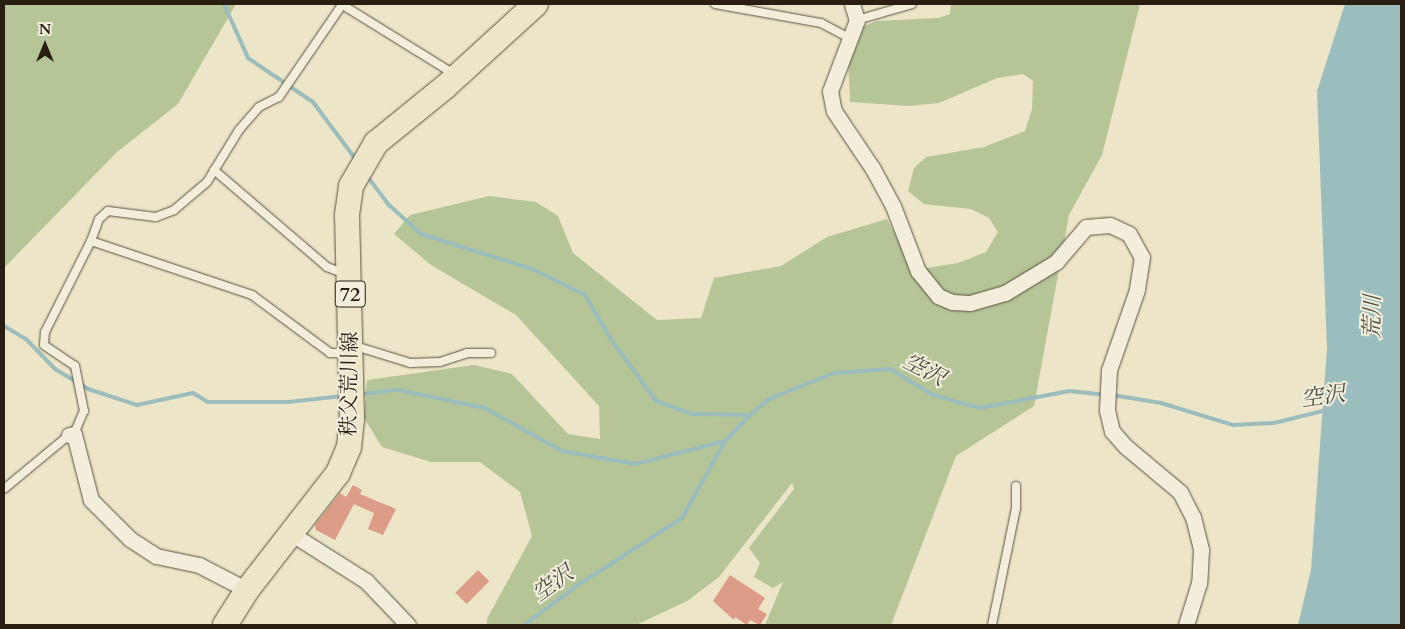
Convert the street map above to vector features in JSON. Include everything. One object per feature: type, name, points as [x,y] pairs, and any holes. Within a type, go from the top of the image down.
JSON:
[{"type":"main road","name":"秩父荒川線","points":[[225,625],[247,590],[338,473],[349,447],[352,419],[350,276],[347,215],[351,186],[376,143],[457,75],[536,4]]},
{"type":"street","points":[[852,4],[857,20],[830,91],[834,111],[873,169],[892,206],[918,272],[938,296],[952,302],[970,303],[1004,293],[1056,262],[1086,227],[1110,225],[1129,234],[1142,257],[1137,290],[1109,370],[1107,410],[1112,431],[1125,446],[1180,492],[1193,517],[1201,550],[1199,583],[1186,625]]},
{"type":"street","points":[[71,435],[92,500],[130,539],[156,556],[199,566],[247,590]]},
{"type":"street","points":[[292,534],[366,581],[408,625]]},
{"type":"lane","points":[[4,489],[71,435],[84,411],[75,366],[44,344],[45,332],[91,242],[99,219],[108,211],[156,217],[174,210],[207,182],[259,107],[279,97],[341,4],[457,75]]},
{"type":"lane","points":[[715,4],[821,23],[849,38]]},
{"type":"lane","points":[[857,20],[912,4]]},
{"type":"lane","points":[[214,170],[327,267],[350,276]]},
{"type":"lane","points":[[91,242],[252,295],[330,353],[351,349],[410,363],[440,362],[467,354],[490,353]]},
{"type":"lane","points":[[992,625],[1016,508],[1016,486]]},
{"type":"green space","points":[[4,4],[236,4],[178,104],[117,152],[4,268]]},
{"type":"green space","points":[[951,4],[1140,4],[1102,155],[1069,215],[1034,406],[956,456],[891,625],[765,625],[783,582],[773,588],[754,577],[760,563],[749,548],[794,489],[792,483],[719,577],[687,601],[636,625],[487,625],[487,619],[532,536],[520,492],[480,462],[431,462],[382,447],[364,418],[367,380],[474,365],[512,374],[568,434],[600,439],[599,406],[516,315],[431,265],[394,234],[410,215],[489,196],[536,202],[558,216],[573,253],[657,320],[701,318],[714,278],[781,266],[827,237],[887,219],[914,270],[958,263],[986,252],[998,232],[989,218],[971,209],[924,204],[908,191],[914,168],[926,157],[984,147],[1025,131],[1032,109],[1033,81],[1023,74],[997,78],[939,103],[909,106],[850,102],[848,57],[863,27],[876,21],[938,18],[950,14]]},
{"type":"water","name":"荒川","points":[[1345,4],[1401,4],[1401,625],[1298,625],[1311,570],[1327,348],[1317,91]]},
{"type":"building","points":[[353,485],[362,490],[360,494],[396,509],[383,535],[368,529],[374,513],[354,504],[335,540],[316,530],[315,525],[340,493],[346,497]]},
{"type":"building","points":[[478,570],[489,581],[467,604],[455,593]]},
{"type":"building","points":[[730,575],[765,598],[758,609],[767,614],[760,625],[750,620],[747,625],[735,617],[734,620],[713,601]]},
{"type":"waterway","points":[[224,4],[248,58],[313,102],[356,160]]},
{"type":"waterway","points":[[367,176],[389,205],[421,234],[532,269],[585,295],[610,338],[656,401],[691,414],[749,415]]},
{"type":"waterway","points":[[4,326],[26,339],[55,369],[88,389],[137,405],[193,393],[208,402],[288,402],[343,396]]},
{"type":"waterway","name":"空沢","points":[[524,625],[578,585],[682,518],[725,441],[750,415],[769,399],[834,373],[890,369],[933,395],[980,408],[1069,391],[1105,395]]},
{"type":"waterway","points":[[360,394],[398,390],[485,408],[562,451],[635,464],[725,441]]},
{"type":"waterway","name":"空沢","points":[[1112,395],[1161,403],[1233,425],[1274,423],[1327,410]]}]
